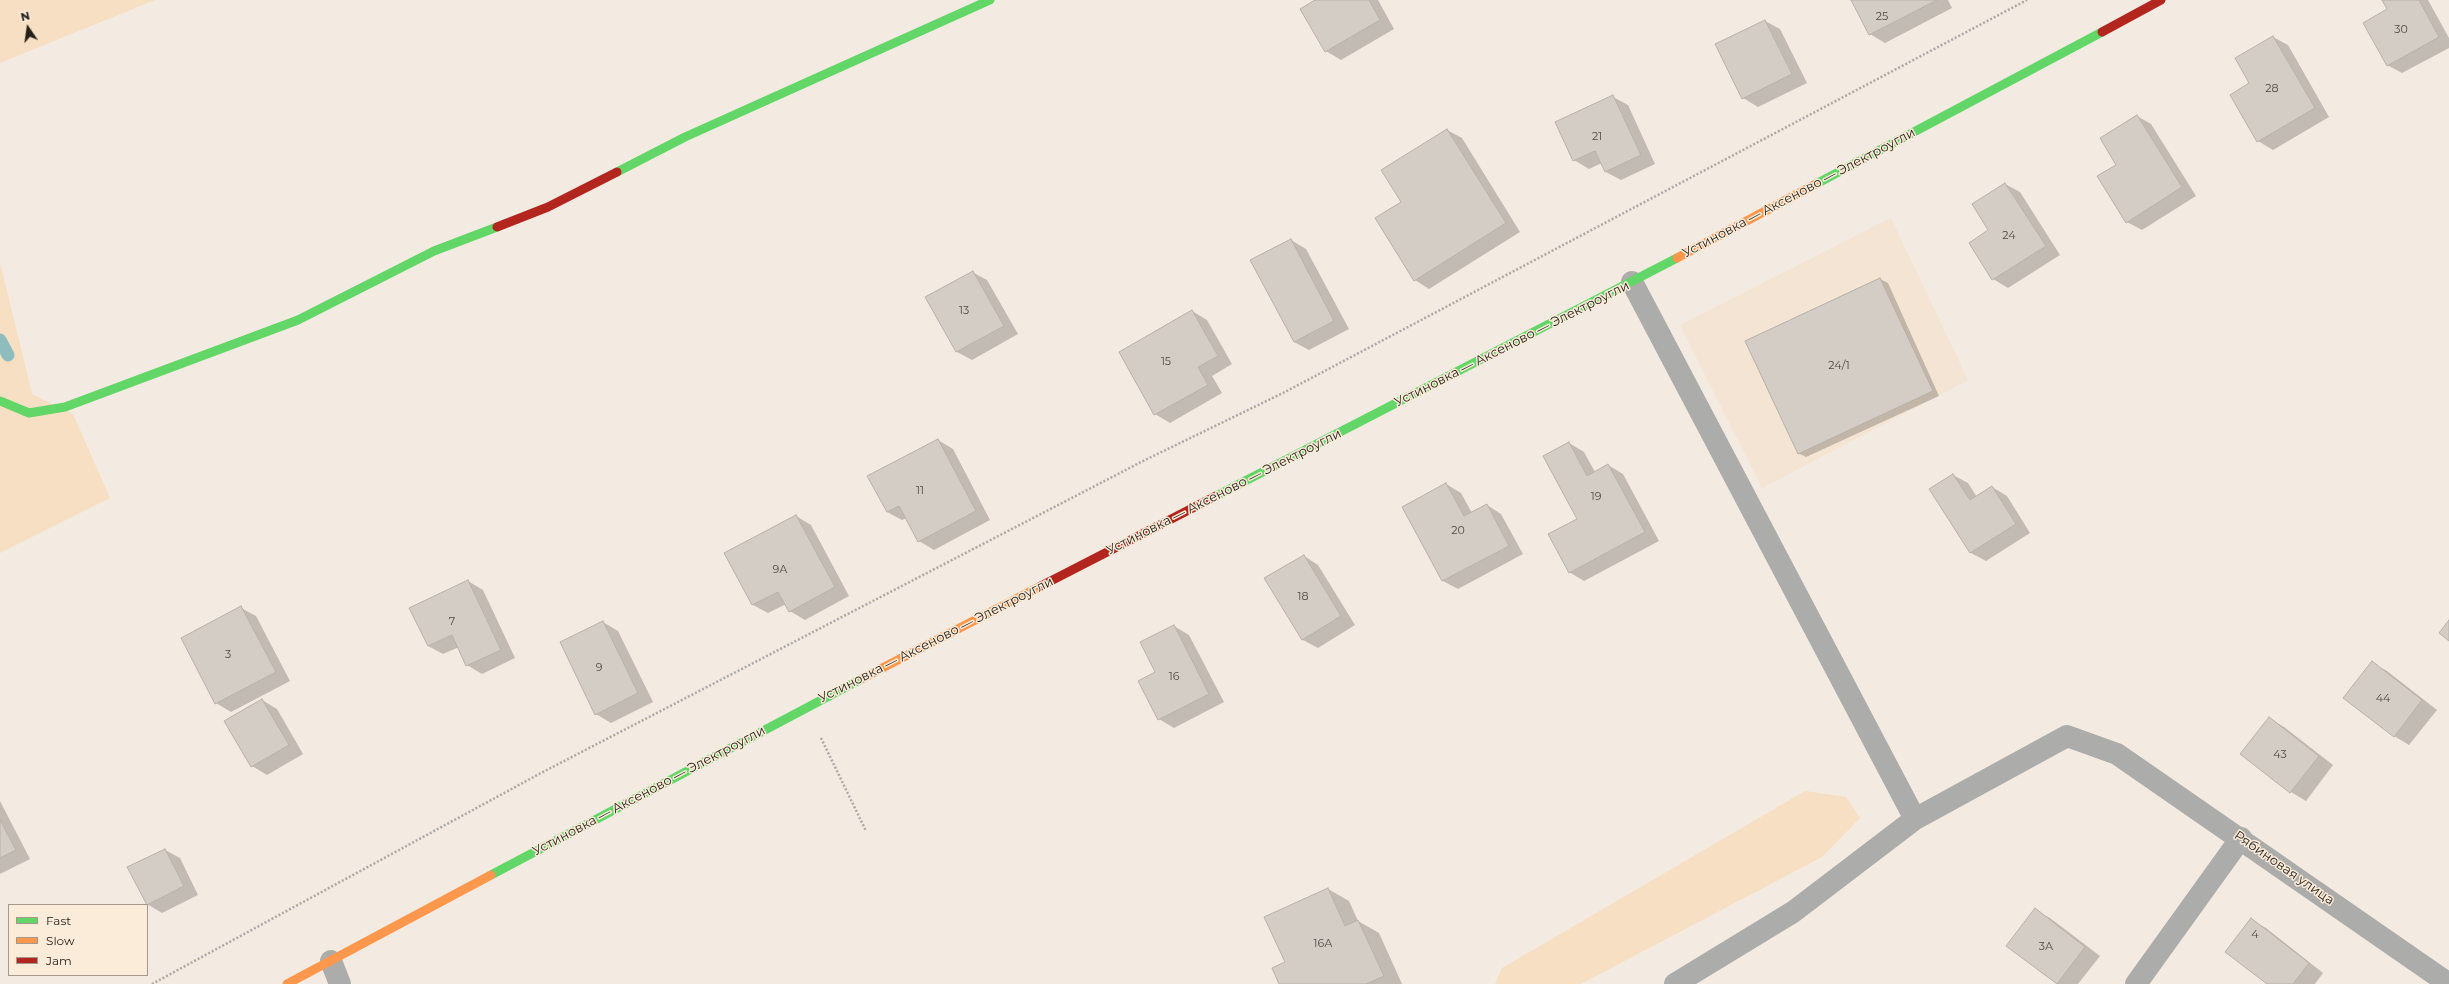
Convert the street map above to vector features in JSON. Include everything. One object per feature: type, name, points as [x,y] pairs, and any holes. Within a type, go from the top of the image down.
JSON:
[{"type":"main road","points":[[0,401],[29,413],[65,407],[298,320],[434,251],[548,207],[685,137],[990,0]]},
{"type":"main road","name":"Устиновка — Аксеново — Электроугли","points":[[287,984],[806,707],[1632,282],[2161,0]]},
{"type":"street","points":[[1632,282],[1915,819]]},
{"type":"street","name":"Рябиновая улица","points":[[1675,984],[1793,912],[1915,819],[2067,736],[2117,754],[2241,838],[2449,984]]},
{"type":"street","points":[[2136,984],[2241,838]]},
{"type":"street","points":[[331,961],[340,984]]},
{"type":"path","points":[[152,984],[548,770],[1145,460],[1283,393],[2027,0]]},
{"type":"path","points":[[806,707],[866,831]]},
{"type":"shaded area","points":[[0,0],[155,0],[0,63]]},
{"type":"shaded area","points":[[1891,218],[1968,380],[1762,488],[1680,325]]},
{"type":"shaded area","points":[[0,262],[32,394],[73,414],[110,498],[0,553]]},
{"type":"shaded area","points":[[1805,791],[1846,797],[1860,818],[1822,857],[1581,984],[1495,984],[1502,968]]},
{"type":"building","points":[[1315,0],[1369,0],[1380,20],[1325,52],[1300,9]]},
{"type":"building","points":[[1851,0],[1937,0],[1869,35]]},
{"type":"building","points":[[2382,0],[2419,0],[2439,37],[2387,66],[2363,23],[2387,9]]},
{"type":"building","points":[[1765,20],[1792,74],[1742,99],[1715,44]]},
{"type":"building","points":[[2273,36],[2315,108],[2257,142],[2230,95],[2249,83],[2235,58]]},
{"type":"building","points":[[1613,95],[1641,155],[1605,172],[1595,151],[1573,161],[1555,122]]},
{"type":"building","points":[[2137,115],[2182,187],[2126,223],[2097,176],[2116,165],[2100,138]]},
{"type":"building","points":[[1447,129],[1506,223],[1414,281],[1375,218],[1401,202],[1381,170]]},
{"type":"building","points":[[2005,183],[2046,246],[1992,280],[1969,243],[1988,230],[1972,204]]},
{"type":"building","points":[[1291,239],[1334,321],[1294,342],[1250,260]]},
{"type":"building","points":[[973,271],[1004,326],[956,352],[925,297]]},
{"type":"building","points":[[1880,278],[1933,391],[1798,454],[1745,341]]},
{"type":"building","points":[[1192,310],[1218,356],[1198,367],[1208,385],[1154,415],[1119,352]]},
{"type":"building","points":[[938,439],[976,511],[918,542],[899,506],[887,512],[867,476]]},
{"type":"building","points":[[1569,442],[1587,476],[1608,464],[1645,532],[1569,573],[1548,534],[1577,519],[1543,456]]},
{"type":"building","points":[[1953,474],[1970,500],[1992,486],[2016,524],[1970,553],[1929,489]]},
{"type":"building","points":[[1446,483],[1464,516],[1487,504],[1509,546],[1442,581],[1402,507]]},
{"type":"building","points":[[796,515],[835,587],[789,612],[778,592],[752,605],[724,553]]},
{"type":"building","points":[[1304,555],[1341,616],[1302,640],[1264,578]]},
{"type":"building","points":[[468,580],[501,650],[466,666],[452,635],[428,646],[409,608]]},
{"type":"building","points":[[241,606],[276,672],[215,704],[181,638]]},
{"type":"building","points":[[2449,620],[2449,641],[2439,633]]},
{"type":"building","points":[[603,621],[638,693],[595,715],[560,642]]},
{"type":"building","points":[[1174,625],[1209,694],[1158,720],[1138,681],[1155,672],[1140,642]]},
{"type":"building","points":[[2372,661],[2422,700],[2394,737],[2343,698]]},
{"type":"building","points":[[262,699],[289,745],[251,767],[224,721]]},
{"type":"building","points":[[2269,717],[2319,756],[2290,793],[2240,754]]},
{"type":"building","points":[[0,820],[16,850],[0,858]]},
{"type":"building","points":[[165,849],[184,886],[146,904],[127,867]]},
{"type":"building","points":[[1328,888],[1345,926],[1358,920],[1384,976],[1366,984],[1279,984],[1272,968],[1285,962],[1264,917]]},
{"type":"building","points":[[2035,908],[2085,947],[2057,984],[2006,946]]},
{"type":"building","points":[[2251,918],[2309,963],[2293,984],[2267,984],[2225,952]]},
{"type":"waterway","points":[[0,340],[8,355]]},
{"type":"traffic: fast","points":[[617,172],[685,137],[990,0]]},
{"type":"traffic: fast","points":[[1816,184],[2102,32]]},
{"type":"traffic: fast","points":[[0,401],[29,413],[65,407],[298,320],[434,251],[497,227]]},
{"type":"traffic: fast","points":[[1216,496],[1677,258]]},
{"type":"traffic: fast","points":[[491,875],[863,678]]},
{"type":"traffic: slow","points":[[1677,258],[1816,184]]},
{"type":"traffic: slow","points":[[863,678],[1041,586]]},
{"type":"traffic: slow","points":[[287,984],[491,875]]},
{"type":"traffic: jam","points":[[2102,32],[2161,0]]},
{"type":"traffic: jam","points":[[497,227],[548,207],[617,172]]},
{"type":"traffic: jam","points":[[1041,586],[1216,496]]}]
